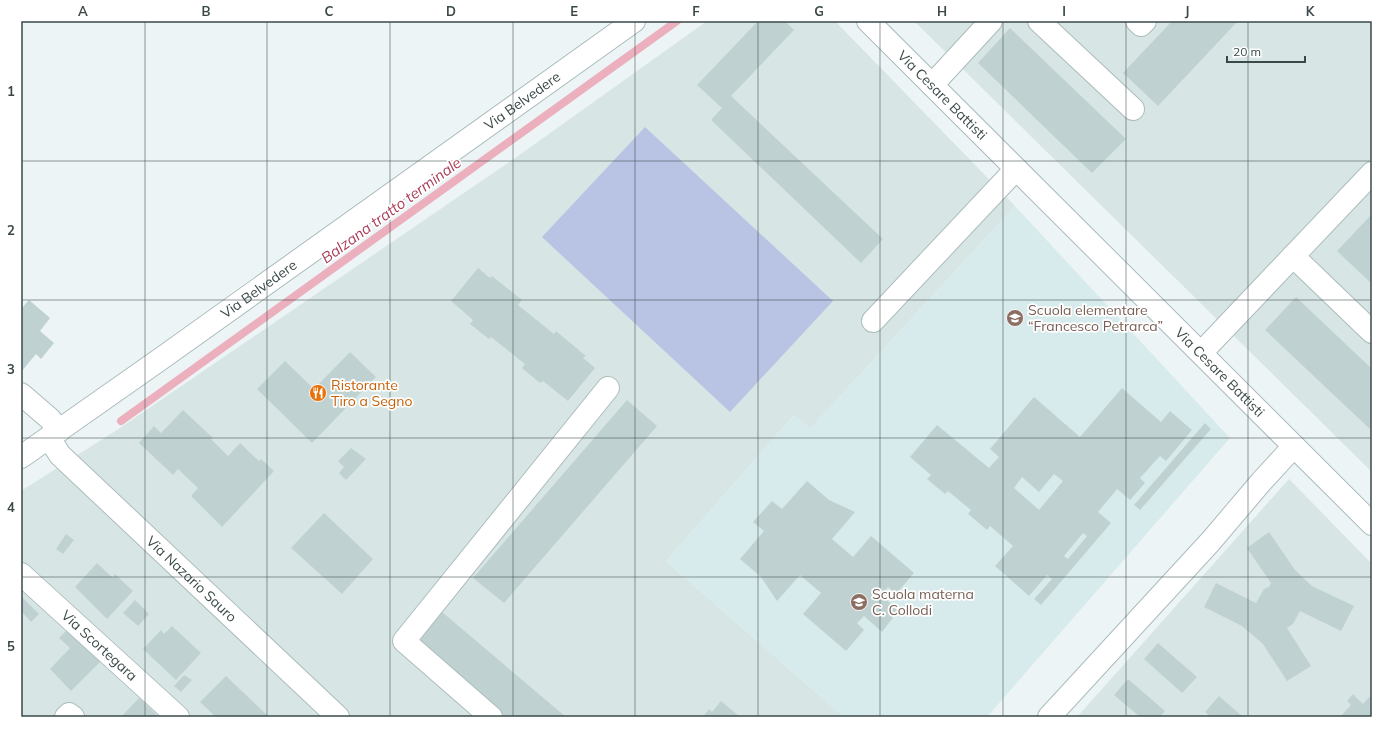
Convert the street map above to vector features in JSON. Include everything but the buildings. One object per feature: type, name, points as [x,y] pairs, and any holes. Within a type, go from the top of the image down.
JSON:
[{"type":"street","name":"Via Belvedere","points":[[54,434],[634,21]]},
{"type":"street","name":"Via Cesare Battisti","points":[[868,21],[1372,524]]},
{"type":"street","points":[[932,85],[991,21]]},
{"type":"street","points":[[1039,21],[1133,109]]},
{"type":"street","points":[[1137,21],[1141,25],[1145,21]]},
{"type":"street","points":[[873,321],[1016,169]]},
{"type":"street","points":[[1201,353],[1372,173]]},
{"type":"street","points":[[1293,256],[1372,332]]},
{"type":"street","points":[[491,717],[404,641],[608,388]]},
{"type":"street","points":[[21,394],[50,419],[54,434],[21,457]]},
{"type":"street","name":"Via Nazario Sauro","points":[[54,434],[60,455],[338,717]]},
{"type":"street","points":[[1049,717],[1211,541],[1294,446]]},
{"type":"street","name":"Via Scortegara","points":[[21,574],[178,717]]},
{"type":"street","points":[[66,717],[70,714],[73,717]]},
{"type":"shaded area","points":[[707,21],[835,21],[1015,206],[810,429],[794,415],[666,561],[844,717],[21,717],[21,491],[120,428],[518,156]]},
{"type":"shaded area","points":[[914,21],[1372,21],[1372,472]]},
{"type":"shaded area","points":[[645,127],[833,301],[730,412],[542,237]]},
{"type":"shaded area","points":[[1015,206],[1230,438],[987,717],[844,717],[666,561],[794,415],[810,429]]},
{"type":"shaded area","points":[[1289,479],[1372,564],[1372,717],[1077,717]]},
{"type":"waterway","name":"Balzana tratto terminale","points":[[121,421],[677,21]]},
{"type":"place","name":"Scuola elementare “Francesco Petrarca”","points":[[1015,318]]},
{"type":"place","name":"Ristorante Tiro a Segno","points":[[318,393]]},
{"type":"place","name":"Scuola materna C. Collodi","points":[[859,602]]}]
